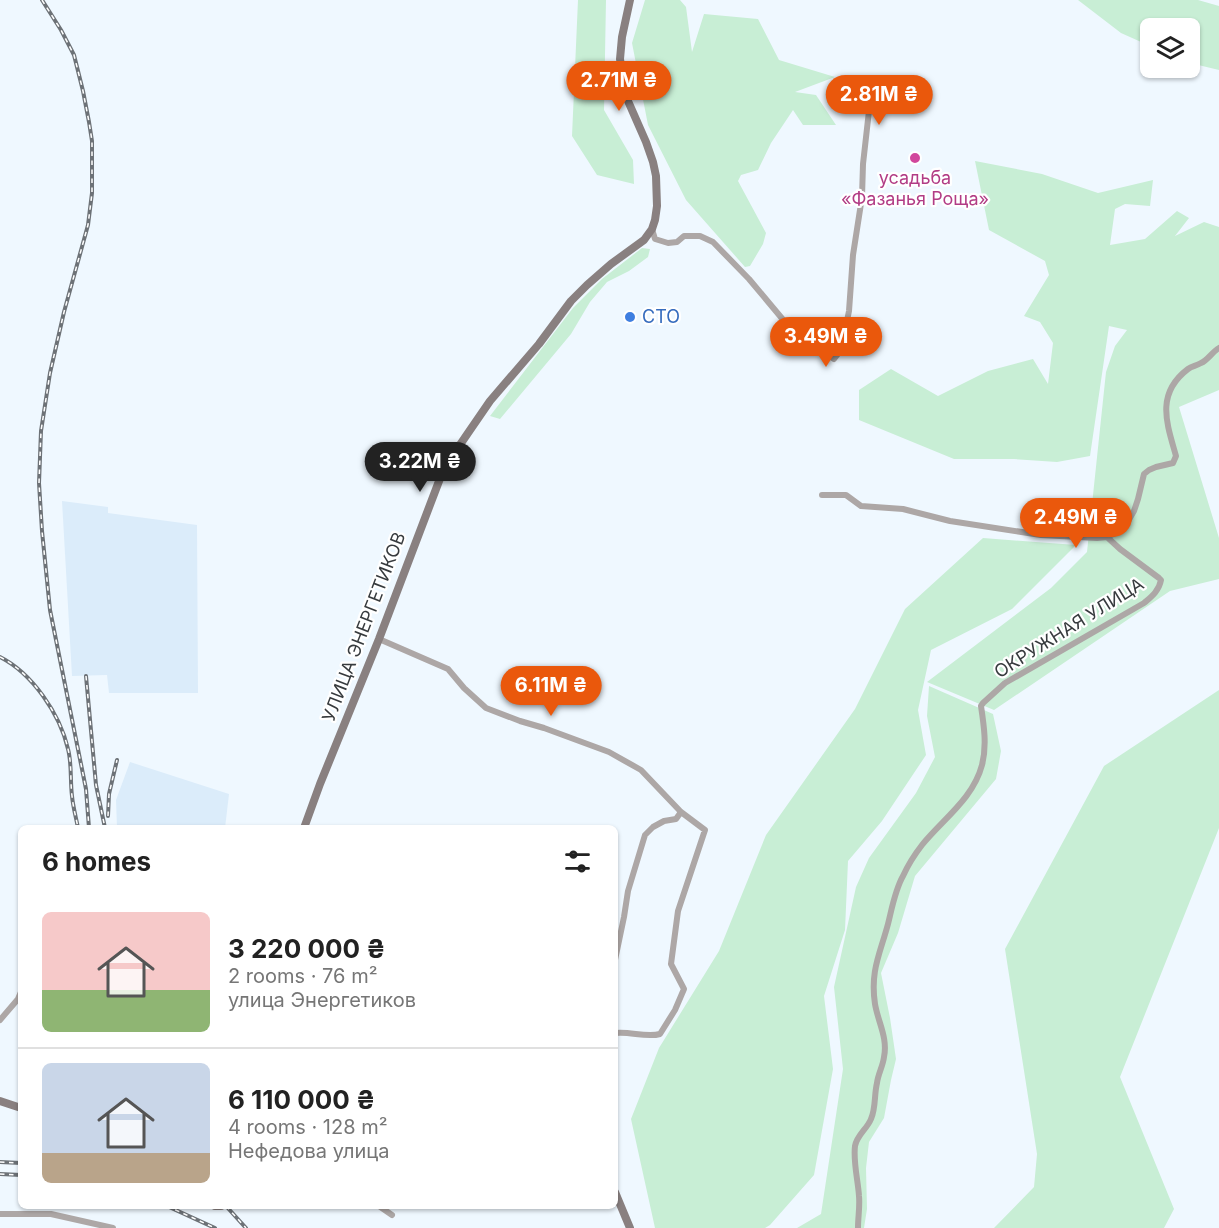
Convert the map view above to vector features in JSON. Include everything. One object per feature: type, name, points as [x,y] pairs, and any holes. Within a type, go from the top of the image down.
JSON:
[{"type":"main road","points":[[630,0],[620,59],[628,101],[646,142],[656,176],[657,206],[652,229]]},
{"type":"main road","name":"УЛИЦА ЭНЕРГЕТИКОВ","points":[[305,825],[444,468],[490,401],[539,344],[571,301],[611,264],[644,240],[652,229]]},
{"type":"main road","points":[[0,1101],[18,1107]]},
{"type":"main road","points":[[618,1199],[630,1228]]},
{"type":"street","points":[[652,229],[655,238],[668,243],[677,242],[684,236],[700,236],[713,242],[749,279],[790,328],[834,359],[842,350],[849,311],[872,84]]},
{"type":"street","points":[[822,495],[846,495],[861,506],[903,509],[961,523],[1041,535],[1107,537],[1119,531],[1127,523],[1138,500],[1144,474],[1176,460],[1165,415],[1172,389],[1186,370],[1200,364],[1219,348]]},
{"type":"street","name":"ОКРУЖНАЯ УЛИЦА","points":[[858,1228],[859,1199],[855,1144],[867,1127],[874,1111],[876,1084],[885,1046],[884,1034],[875,1004],[874,975],[878,954],[901,879],[920,849],[961,805],[978,777],[982,765],[985,737],[981,706],[988,697],[1005,683],[1144,603],[1157,591],[1161,580],[1107,537]]},
{"type":"street","points":[[379,639],[448,669],[486,708],[609,752],[640,770],[681,812],[705,830],[678,911],[672,964],[684,989],[675,1010],[660,1034],[652,1036],[618,1033]]},
{"type":"street","points":[[618,946],[628,891],[645,835],[652,827],[664,821],[676,819],[681,812]]},
{"type":"street","points":[[0,1020],[18,999]]},
{"type":"street","points":[[383,1209],[392,1215]]},
{"type":"street","points":[[0,1214],[51,1214],[113,1228]]},
{"type":"shaded area","points":[[62,501],[108,507],[108,513],[197,525],[198,693],[109,693],[107,675],[72,676]]},
{"type":"shaded area","points":[[130,762],[229,794],[225,825],[117,825],[116,800]]},
{"type":"green space","points":[[578,0],[606,0],[604,110],[633,160],[634,184],[597,175],[572,136]]},
{"type":"green space","points":[[645,0],[680,0],[686,7],[692,52],[704,14],[758,19],[779,60],[835,77],[795,92],[816,95],[836,125],[803,125],[793,110],[771,143],[758,170],[741,175],[738,181],[766,233],[763,244],[750,266],[745,267],[686,200],[648,125],[632,43]]},
{"type":"green space","points":[[1078,0],[1198,0],[1219,6],[1219,70],[1200,65],[1200,18],[1140,18],[1140,42],[1121,33]]},
{"type":"green space","points":[[975,161],[1042,174],[1098,193],[1153,180],[1150,206],[1125,204],[1115,209],[1110,245],[1145,239],[1177,211],[1189,218],[1175,236],[1204,222],[1219,227],[1219,390],[1179,407],[1219,538],[1219,579],[1170,591],[994,710],[927,682],[1051,588],[1087,552],[1106,372],[1115,346],[1127,330],[1109,326],[1090,456],[1057,462],[954,459],[859,420],[859,390],[891,369],[938,396],[988,371],[1033,359],[1048,384],[1053,343],[1040,322],[1024,316],[1049,275],[1045,261],[989,230]]},
{"type":"green space","points":[[642,248],[650,249],[648,257],[629,271],[607,282],[590,302],[571,334],[500,419],[490,416],[573,308],[602,279]]},
{"type":"green space","points":[[983,538],[1076,545],[1012,609],[931,650],[918,710],[926,755],[882,821],[848,861],[845,930],[824,996],[833,1069],[814,1175],[765,1228],[655,1228],[631,1119],[659,1048],[719,951],[766,835],[855,709],[905,609]]},
{"type":"green space","points":[[929,686],[993,714],[1001,751],[996,779],[915,876],[898,933],[881,973],[896,1059],[884,1118],[869,1142],[866,1168],[867,1209],[864,1228],[797,1228],[821,1214],[843,1069],[834,987],[856,887],[869,858],[916,793],[935,757],[927,716]]},
{"type":"green space","points":[[1219,690],[1219,828],[1120,1077],[1174,1209],[1164,1228],[994,1228],[1034,1187],[1037,1154],[1005,949],[1104,766]]},
{"type":"railway","points":[[42,0],[74,55],[92,141],[92,193],[88,225],[50,373],[41,431],[39,483],[50,610],[86,789],[89,825]]},
{"type":"railway","points":[[0,657],[12,664],[33,684],[58,722],[69,755],[72,800],[77,825]]},
{"type":"railway","points":[[86,676],[96,785],[104,825]]},
{"type":"railway","points":[[108,816],[109,794],[117,760]]},
{"type":"railway","points":[[0,1162],[18,1163]]},
{"type":"railway","points":[[0,1174],[18,1175]]},
{"type":"railway","points":[[174,1209],[215,1228]]},
{"type":"railway","points":[[229,1209],[246,1228]]},
{"type":"place","name":"усадьба «Фазанья Роща»","points":[[915,158]]},
{"type":"place","name":"СТО","points":[[630,317]]}]
